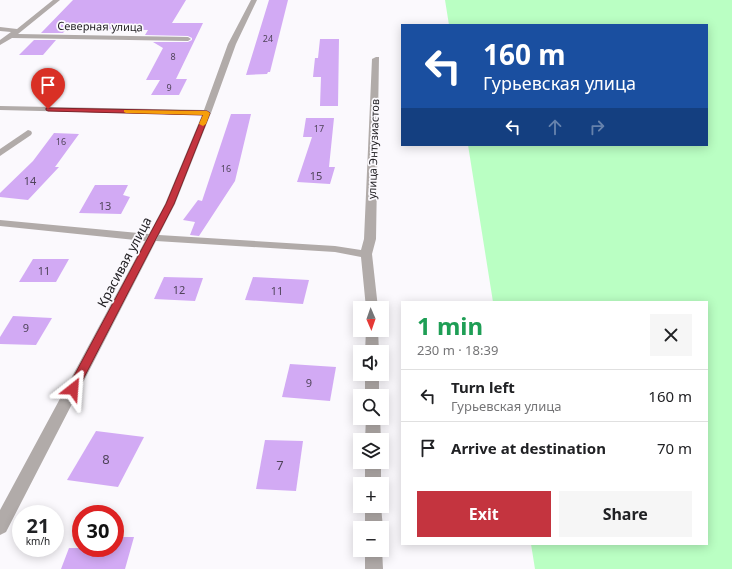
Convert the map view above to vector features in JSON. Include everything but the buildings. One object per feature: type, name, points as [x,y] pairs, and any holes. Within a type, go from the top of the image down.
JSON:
[{"type":"street","points":[[0,43],[18,31],[57,0]]},
{"type":"street","name":"Красивая улица","points":[[0,527],[170,204],[207,113],[232,44],[254,0]]},
{"type":"street","points":[[0,29],[18,31]]},
{"type":"street","name":"Северная улица","points":[[11,36],[188,39]]},
{"type":"street","name":"улица Энтузиастов","points":[[366,254],[370,239],[376,59]]},
{"type":"street","points":[[0,108],[207,113]]},
{"type":"street","points":[[0,153],[28,133]]},
{"type":"street","points":[[0,223],[153,238],[335,249],[366,254],[371,301]]},
{"type":"street","points":[[374,557],[374,569]]},
{"type":"green space","points":[[445,0],[732,0],[732,569],[535,569],[531,545],[708,545],[708,301],[493,301],[468,146],[708,146],[708,24],[449,24]]},
{"type":"slow traffic","points":[[126,111],[207,113],[203,124]]},
{"type":"route","points":[[48,109],[207,113],[170,204],[73,389]]}]
